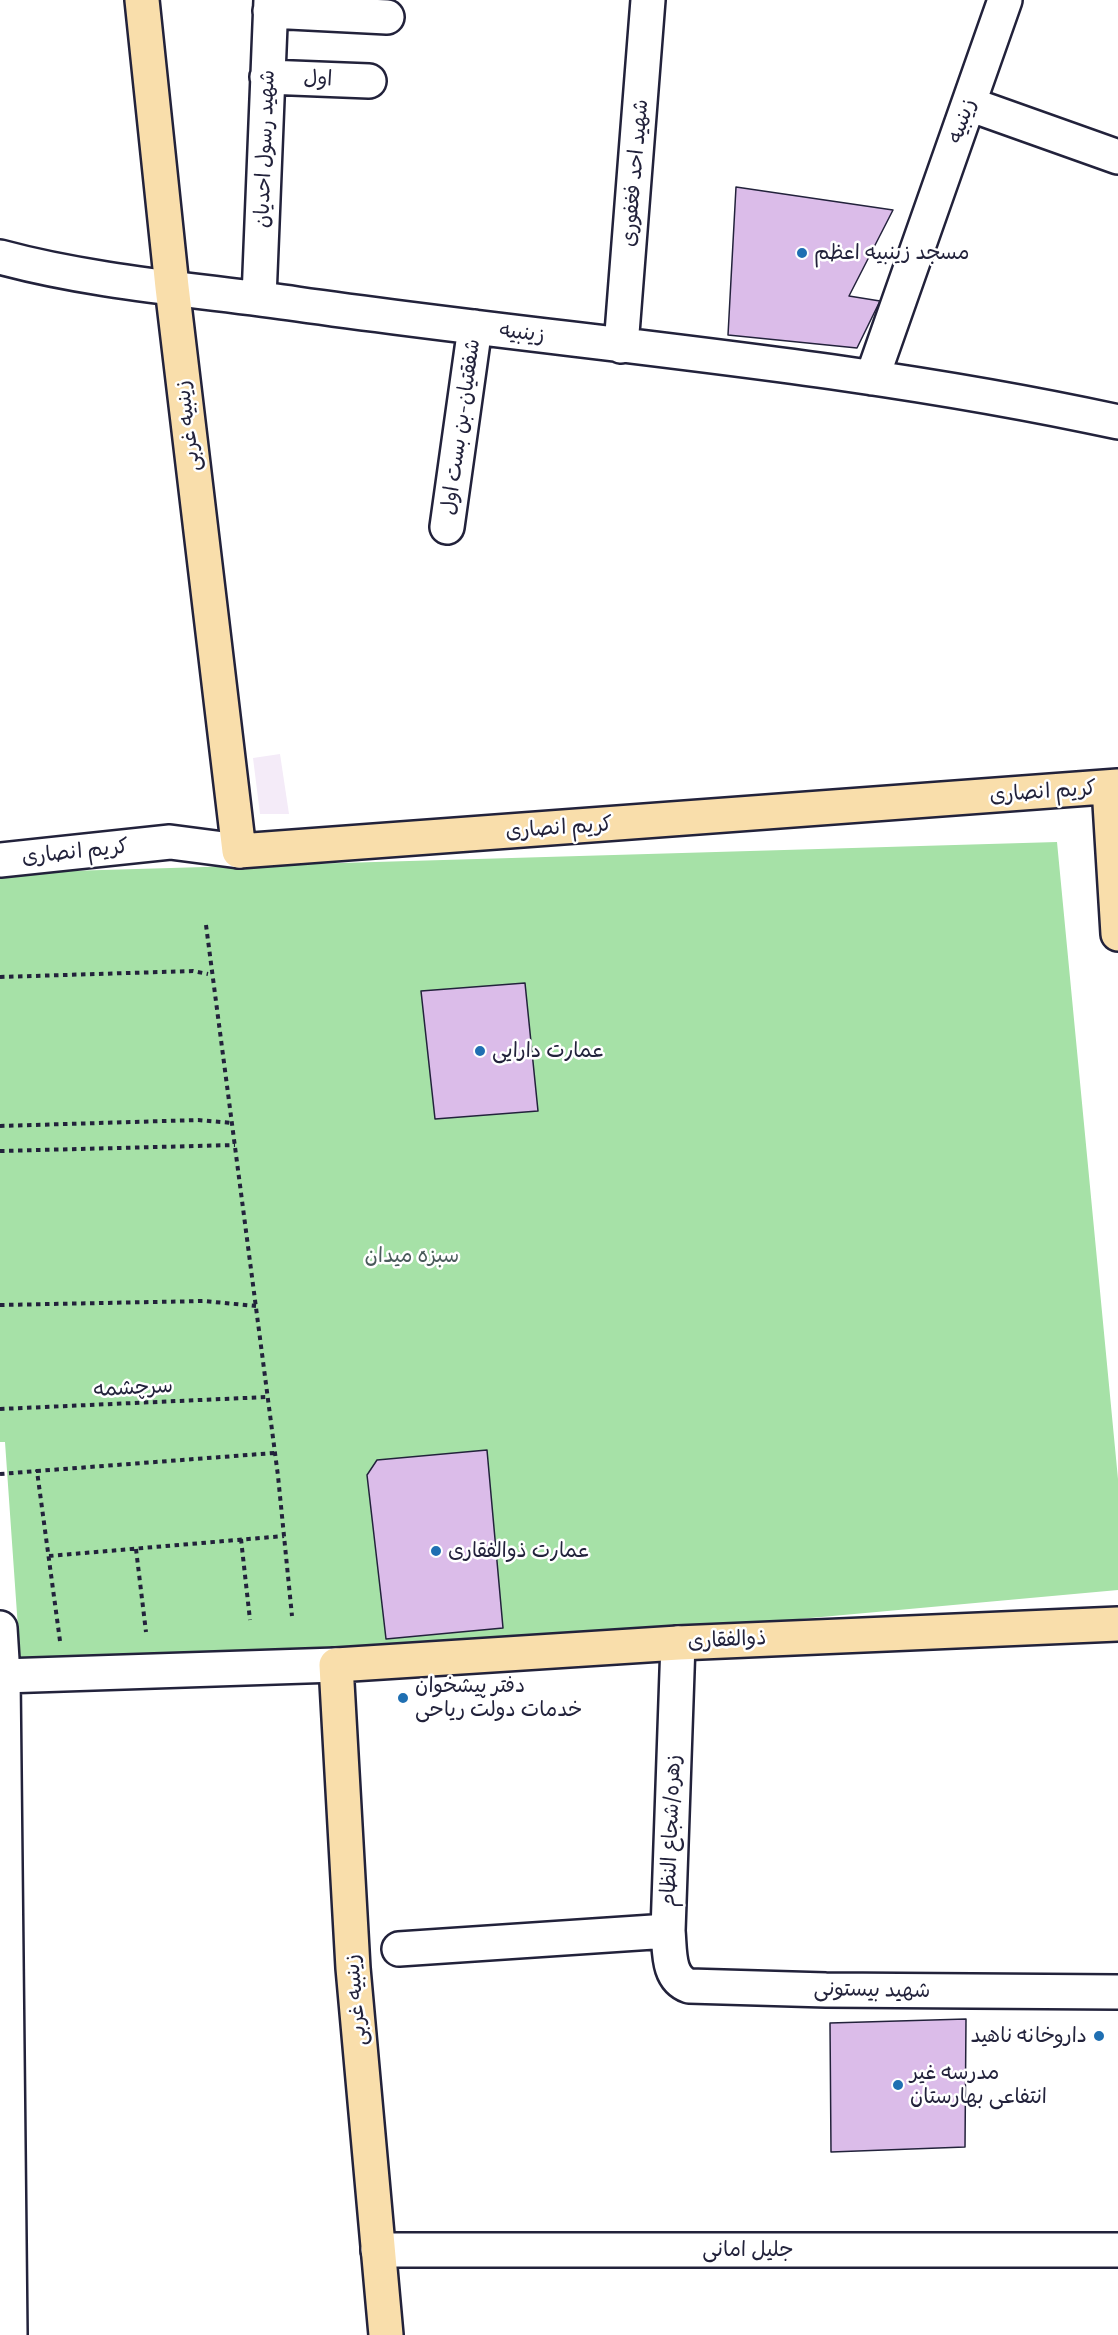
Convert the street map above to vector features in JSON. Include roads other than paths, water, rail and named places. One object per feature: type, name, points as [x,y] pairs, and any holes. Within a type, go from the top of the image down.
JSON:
[{"type":"main road","name":"زینبیه غربی","points":[[142,0],[172,287],[239,852]]},
{"type":"main road","name":"کریم انصاری","points":[[239,852],[1113,787]]},
{"type":"main road","points":[[1113,787],[1118,934]]},
{"type":"main road","name":"ذوالفقاری","points":[[336,1665],[678,1642],[1118,1624]]},
{"type":"main road","name":"زینبیه غربی","points":[[336,1665],[353,1968],[386,2335]]},
{"type":"street","name":"شهید احد فغفوری","points":[[621,346],[648,0]]},
{"type":"street","name":"زینبیه","points":[[872,378],[1005,0]]},
{"type":"street","points":[[270,6],[387,17]]},
{"type":"street","name":"شهید رسول احدیان","points":[[259,298],[270,6]]},
{"type":"street","name":"اول","points":[[267,77],[369,81]]},
{"type":"street","points":[[969,104],[1118,157]]},
{"type":"street","name":"زینبیه","points":[[0,257],[36,267],[172,287],[872,378],[1019,400],[1118,422]]},
{"type":"street","name":"شفقتیان-بن بست اول","points":[[447,527],[475,327]]},
{"type":"street","name":"کریم انصاری","points":[[0,860],[170,842],[239,852]]},
{"type":"street","points":[[0,1628],[3,1676],[5,2294],[10,2335]]},
{"type":"street","name":"زهره/شجاع النظام","points":[[399,1949],[668,1931],[678,1642]]},
{"type":"street","points":[[3,1676],[336,1665]]},
{"type":"street","name":"شهید بیستونی","points":[[668,1931],[673,1972],[680,1982],[689,1986],[826,1990],[1118,1992]]},
{"type":"street","name":"جلیل امانی","points":[[378,2250],[1118,2250]]},
{"type":"place","name":"مسجد زینبیه اعظم","points":[[802,253]]},
{"type":"place","name":"عمارت دارایی","points":[[480,1051]]},
{"type":"place","name":"عمارت ذوالفقاری","points":[[436,1551]]},
{"type":"place","name":"دفتر پیشخوان خدمات دولت ریاحی","points":[[403,1698]]},
{"type":"place","name":"داروخانه ناهید","points":[[1099,2036]]},
{"type":"place","name":"مدرسه غیر انتفاعی بهارستان","points":[[898,2085]]},
{"type":"park label","name":"سبزه میدان","points":[[412,1256]]}]
